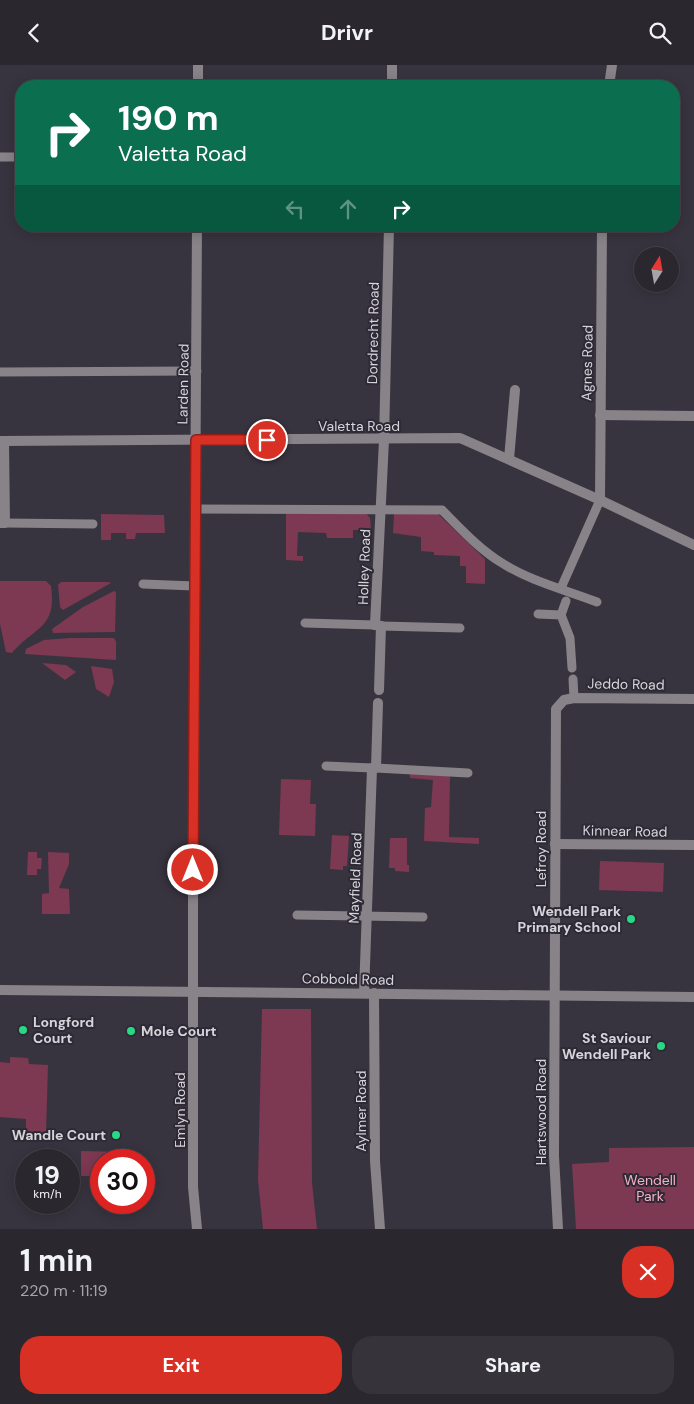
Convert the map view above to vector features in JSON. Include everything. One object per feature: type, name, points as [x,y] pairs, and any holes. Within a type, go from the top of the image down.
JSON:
[{"type":"street","points":[[198,65],[198,80]]},
{"type":"street","points":[[392,65],[392,80]]},
{"type":"street","points":[[610,80],[612,65]]},
{"type":"street","name":"Larden Road","points":[[193,991],[197,232]]},
{"type":"street","name":"Dordrecht Road","points":[[384,440],[389,232]]},
{"type":"street","name":"Agnes Road","points":[[600,500],[602,232]]},
{"type":"street","points":[[509,459],[514,390]]},
{"type":"street","points":[[600,415],[694,415]]},
{"type":"street","name":"Valetta Road","points":[[2,441],[384,440],[460,438],[600,500],[694,545]]},
{"type":"street","name":"Holley Road","points":[[379,690],[380,509],[384,440]]},
{"type":"street","points":[[2,441],[3,523]]},
{"type":"street","name":"Jeddo Road","points":[[560,704],[564,700],[574,697],[694,699]]},
{"type":"street","name":"Mayfield Road","points":[[369,993],[367,916],[378,703]]},
{"type":"street","name":"Lefroy Road","points":[[555,995],[555,719],[556,709],[560,704]]},
{"type":"street","name":"Kinnear Road","points":[[555,844],[694,845]]},
{"type":"street","name":"Cobbold Road","points":[[0,989],[694,997]]},
{"type":"street","name":"Emlyn Road","points":[[193,991],[193,1187],[197,1229]]},
{"type":"street","name":"Aylmer Road","points":[[369,993],[375,1161],[380,1229]]},
{"type":"street","name":"Hartswood Road","points":[[555,995],[554,1156],[558,1229]]},
{"type":"lane","points":[[0,157],[15,157]]},
{"type":"lane","points":[[0,372],[197,371]]},
{"type":"lane","points":[[561,589],[600,500]]},
{"type":"lane","points":[[195,509],[442,510],[477,545],[502,564],[545,584],[597,602]]},
{"type":"lane","points":[[3,523],[93,524]]},
{"type":"lane","points":[[143,584],[194,586]]},
{"type":"lane","points":[[566,601],[561,615],[570,638],[572,668]]},
{"type":"lane","points":[[538,614],[561,615]]},
{"type":"lane","points":[[305,623],[460,628]]},
{"type":"lane","points":[[573,679],[574,697]]},
{"type":"lane","points":[[326,766],[468,773]]},
{"type":"lane","points":[[297,915],[423,917]]},
{"type":"green space","points":[[366,513],[370,518],[371,530],[353,530],[353,538],[327,538],[326,533],[298,532],[297,556],[303,556],[303,561],[286,560],[286,514]]},
{"type":"green space","points":[[101,514],[164,515],[165,533],[136,533],[135,539],[126,539],[126,533],[111,533],[111,540],[101,540]]},
{"type":"green space","points":[[394,514],[438,514],[485,559],[485,584],[466,583],[466,566],[460,566],[460,556],[434,555],[434,552],[421,551],[421,537],[393,533]]},
{"type":"green space","points":[[0,581],[46,581],[51,586],[51,611],[47,619],[12,653],[6,652],[0,624]]},
{"type":"green space","points":[[61,582],[111,583],[63,610],[60,607],[58,585]]},
{"type":"green space","points":[[114,591],[116,592],[115,632],[53,633],[52,629],[83,607]]},
{"type":"green space","points":[[114,638],[116,642],[116,660],[25,654],[26,649],[44,640]]},
{"type":"green space","points":[[42,663],[66,665],[76,672],[65,680]]},
{"type":"green space","points":[[91,666],[112,669],[114,682],[109,697],[96,689]]},
{"type":"green space","points":[[410,773],[450,775],[449,837],[479,838],[479,844],[424,841],[425,808],[431,807],[433,780],[410,778]]},
{"type":"green space","points":[[281,779],[311,780],[310,804],[316,804],[315,836],[279,835]]},
{"type":"green space","points":[[332,835],[349,836],[347,866],[343,866],[343,870],[330,869]]},
{"type":"green space","points":[[390,838],[407,838],[407,865],[409,865],[409,872],[395,871],[395,868],[389,868]]},
{"type":"green space","points":[[28,852],[37,852],[37,858],[42,858],[41,869],[37,869],[37,875],[27,875]]},
{"type":"green space","points":[[48,852],[69,853],[69,864],[59,888],[69,889],[70,914],[42,914],[42,894],[49,893]]},
{"type":"green space","points":[[600,861],[664,863],[663,892],[599,890]]},
{"type":"green space","points":[[262,1009],[311,1009],[312,1183],[317,1229],[263,1229],[258,1180]]},
{"type":"green space","points":[[10,1057],[28,1058],[29,1064],[48,1065],[46,1133],[29,1132],[26,1129],[26,1119],[0,1117],[0,1062],[10,1063]]},
{"type":"green space","name":"Wendell Park","points":[[694,1147],[694,1229],[576,1229],[572,1164],[609,1162],[609,1148]]},
{"type":"green space","points":[[81,1151],[90,1151],[90,1176],[81,1176]]},
{"type":"place","name":"Wendell Park Primary School","points":[[631,919]]},
{"type":"place","name":"Longford Court","points":[[23,1030]]},
{"type":"place","name":"Mole Court","points":[[131,1031]]},
{"type":"place","name":"St Saviour Wendell Park","points":[[661,1046]]},
{"type":"place","name":"Wandle Court","points":[[116,1135]]},
{"type":"route","points":[[193,870],[196,440],[267,440]]}]
